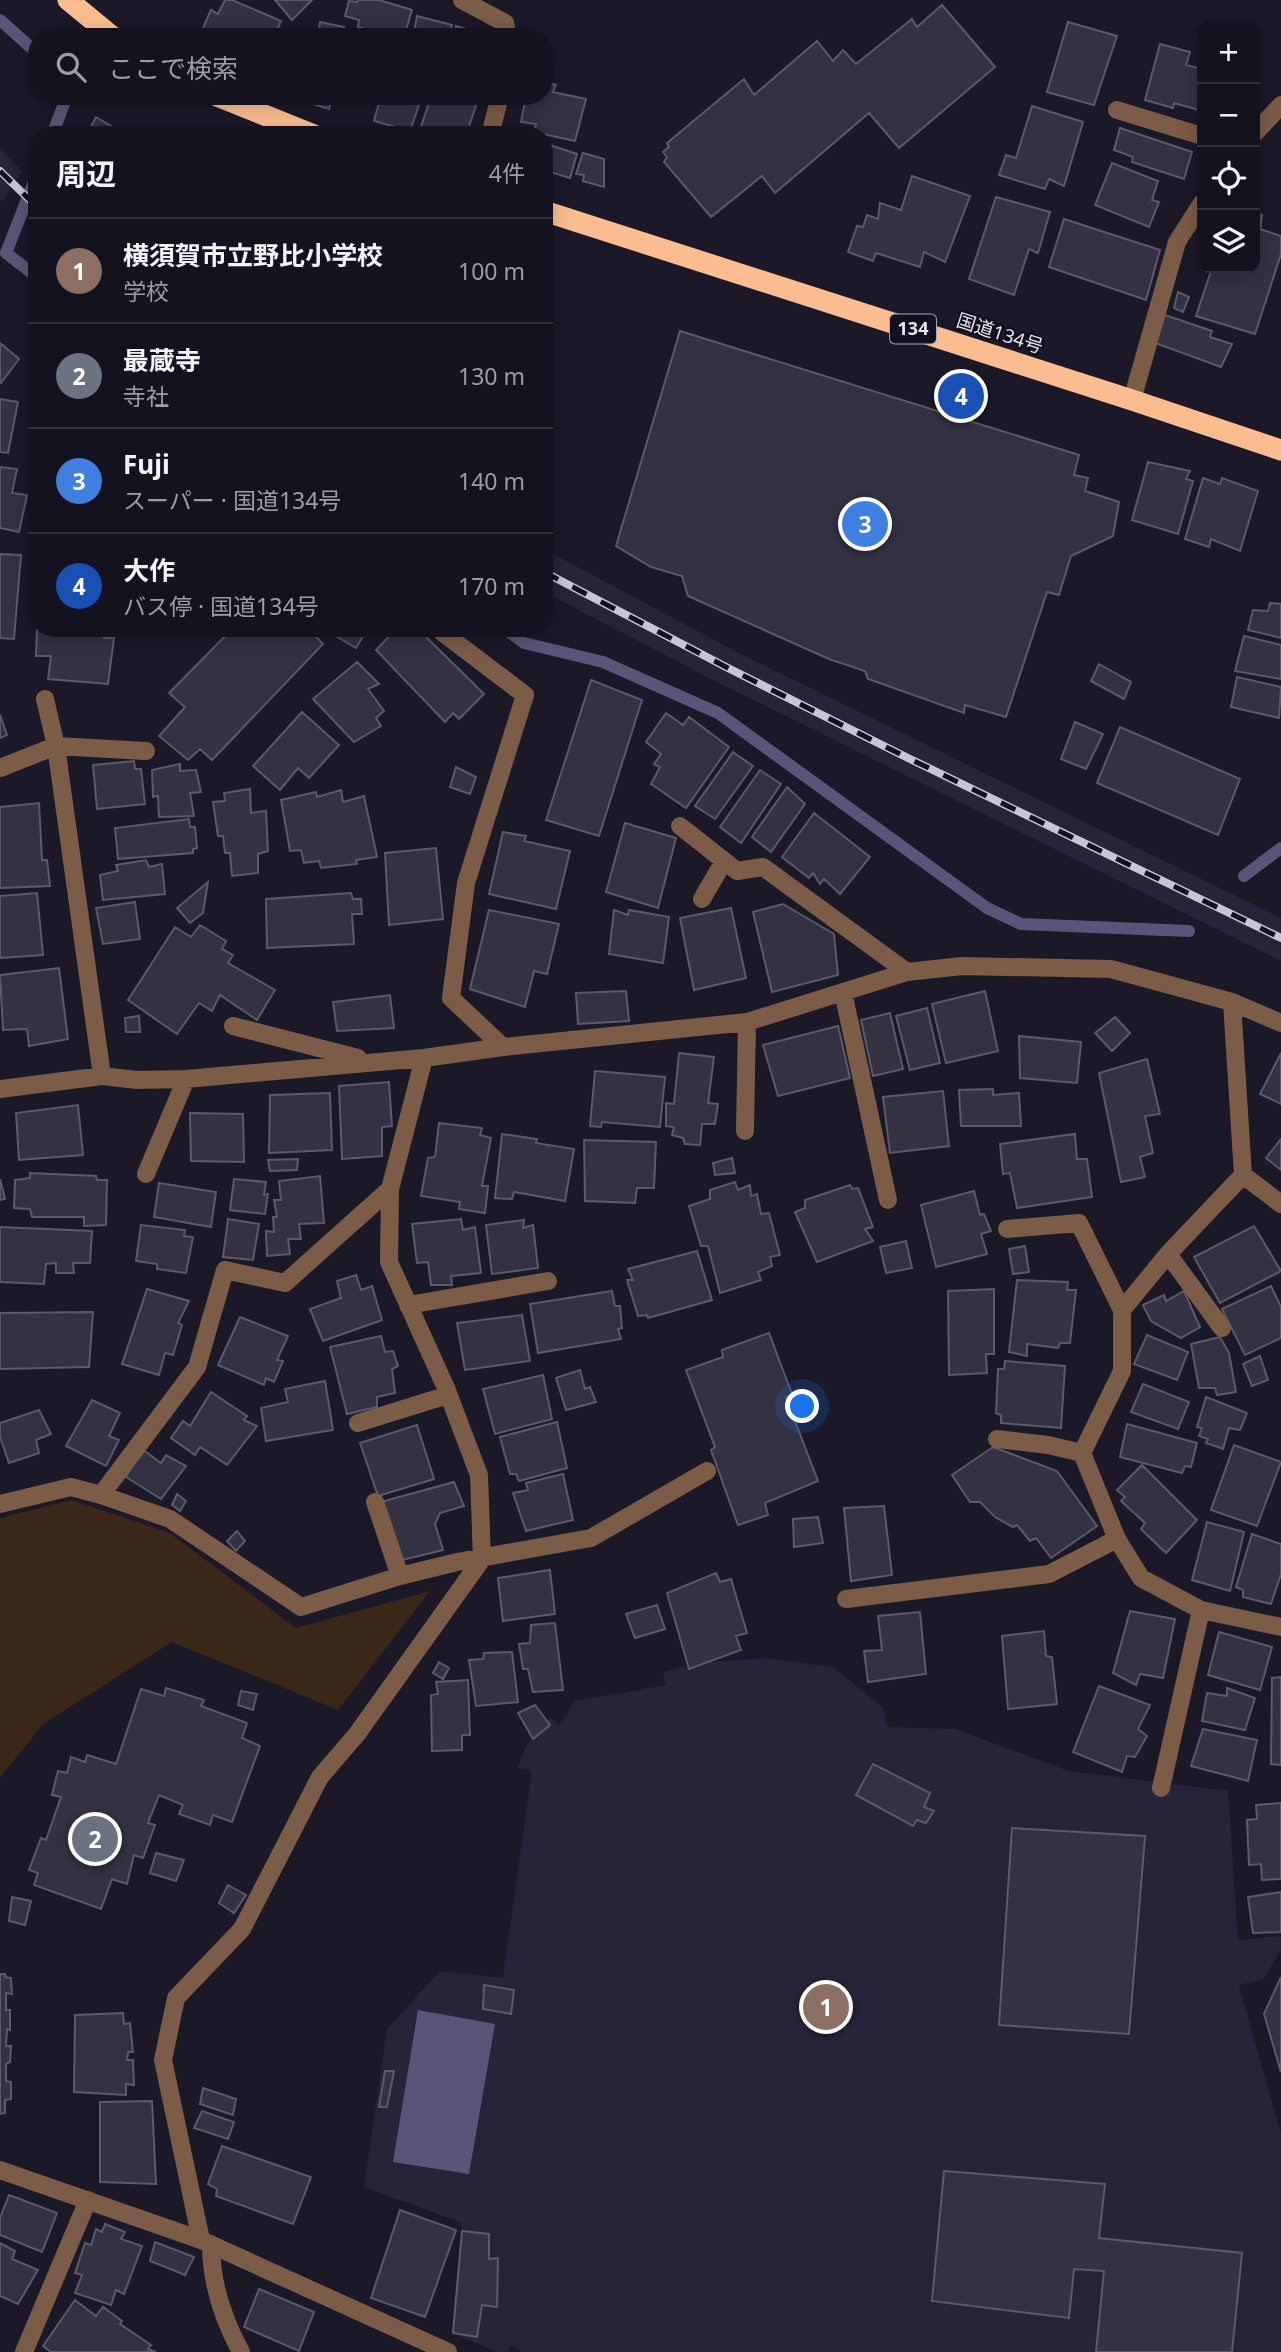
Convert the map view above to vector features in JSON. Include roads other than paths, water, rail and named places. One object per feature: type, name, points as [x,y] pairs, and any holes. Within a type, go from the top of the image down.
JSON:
[{"type":"highway","points":[[68,0],[102,28]]},
{"type":"highway","points":[[239,105],[292,126]]},
{"type":"highway","name":"国道134号","points":[[553,214],[1281,450]]},
{"type":"street","points":[[462,0],[505,23],[506,28]]},
{"type":"street","points":[[492,126],[498,105]]},
{"type":"street","points":[[1260,128],[1281,105]]},
{"type":"street","points":[[1117,110],[1197,134]]},
{"type":"street","points":[[1132,400],[1177,242],[1198,210]]},
{"type":"street","points":[[449,637],[525,695],[467,883],[451,998],[503,1047]]},
{"type":"street","points":[[45,699],[55,746],[102,1076]]},
{"type":"street","points":[[0,768],[55,746],[146,751]]},
{"type":"street","points":[[680,826],[737,871],[763,867],[906,972]]},
{"type":"street","points":[[702,899],[724,861]]},
{"type":"street","points":[[0,1088],[102,1076],[136,1080],[186,1079],[424,1058],[503,1047],[747,1022],[906,972],[962,966],[1111,969],[1232,1002],[1281,1023]]},
{"type":"street","points":[[843,992],[888,1200]]},
{"type":"street","points":[[1122,1310],[1168,1254],[1244,1175],[1232,1002]]},
{"type":"street","points":[[745,1131],[747,1022]]},
{"type":"street","points":[[233,1026],[370,1062]]},
{"type":"street","points":[[241,2352],[226,2325],[163,2060],[176,1998],[242,1929],[320,1777],[357,1734],[482,1559],[479,1475],[448,1395],[389,1262],[390,1189],[424,1058]]},
{"type":"street","points":[[146,1174],[186,1079]]},
{"type":"street","points":[[1244,1175],[1281,1204]]},
{"type":"street","points":[[102,1494],[197,1367],[225,1270],[285,1283],[390,1189]]},
{"type":"street","points":[[1007,1229],[1079,1223],[1122,1310],[1122,1371],[1082,1453],[1117,1539],[1141,1578],[1201,1610],[1281,1627]]},
{"type":"street","points":[[1168,1254],[1222,1328]]},
{"type":"street","points":[[408,1305],[548,1281]]},
{"type":"street","points":[[358,1423],[448,1395]]},
{"type":"street","points":[[997,1438],[1082,1453]]},
{"type":"street","points":[[0,1504],[71,1487],[102,1494],[170,1519],[302,1607],[400,1576],[457,1562],[591,1538],[707,1471]]},
{"type":"street","points":[[376,1502],[400,1576]]},
{"type":"street","points":[[846,1599],[1049,1574],[1117,1539]]},
{"type":"street","points":[[1161,1788],[1201,1610]]},
{"type":"street","points":[[0,2170],[206,2242],[448,2352]]},
{"type":"street","points":[[24,2352],[88,2200]]},
{"type":"waterway","points":[[0,20],[28,45]]},
{"type":"waterway","points":[[55,126],[64,105]]},
{"type":"waterway","points":[[28,197],[6,253],[28,270]]},
{"type":"waterway","points":[[516,637],[524,643],[603,662],[718,713],[987,908],[1021,924],[1189,931]]},
{"type":"waterway","points":[[1244,876],[1281,848]]},
{"type":"railway","points":[[0,171],[28,198]]},
{"type":"railway","points":[[553,577],[908,758],[1281,938]]},
{"type":"place","name":"大作","points":[[961,396]]},
{"type":"place","name":"Fuji","points":[[865,524]]},
{"type":"place","name":"最蔵寺","points":[[95,1839]]},
{"type":"place","name":"横須賀市立野比小学校","points":[[826,2007]]}]
